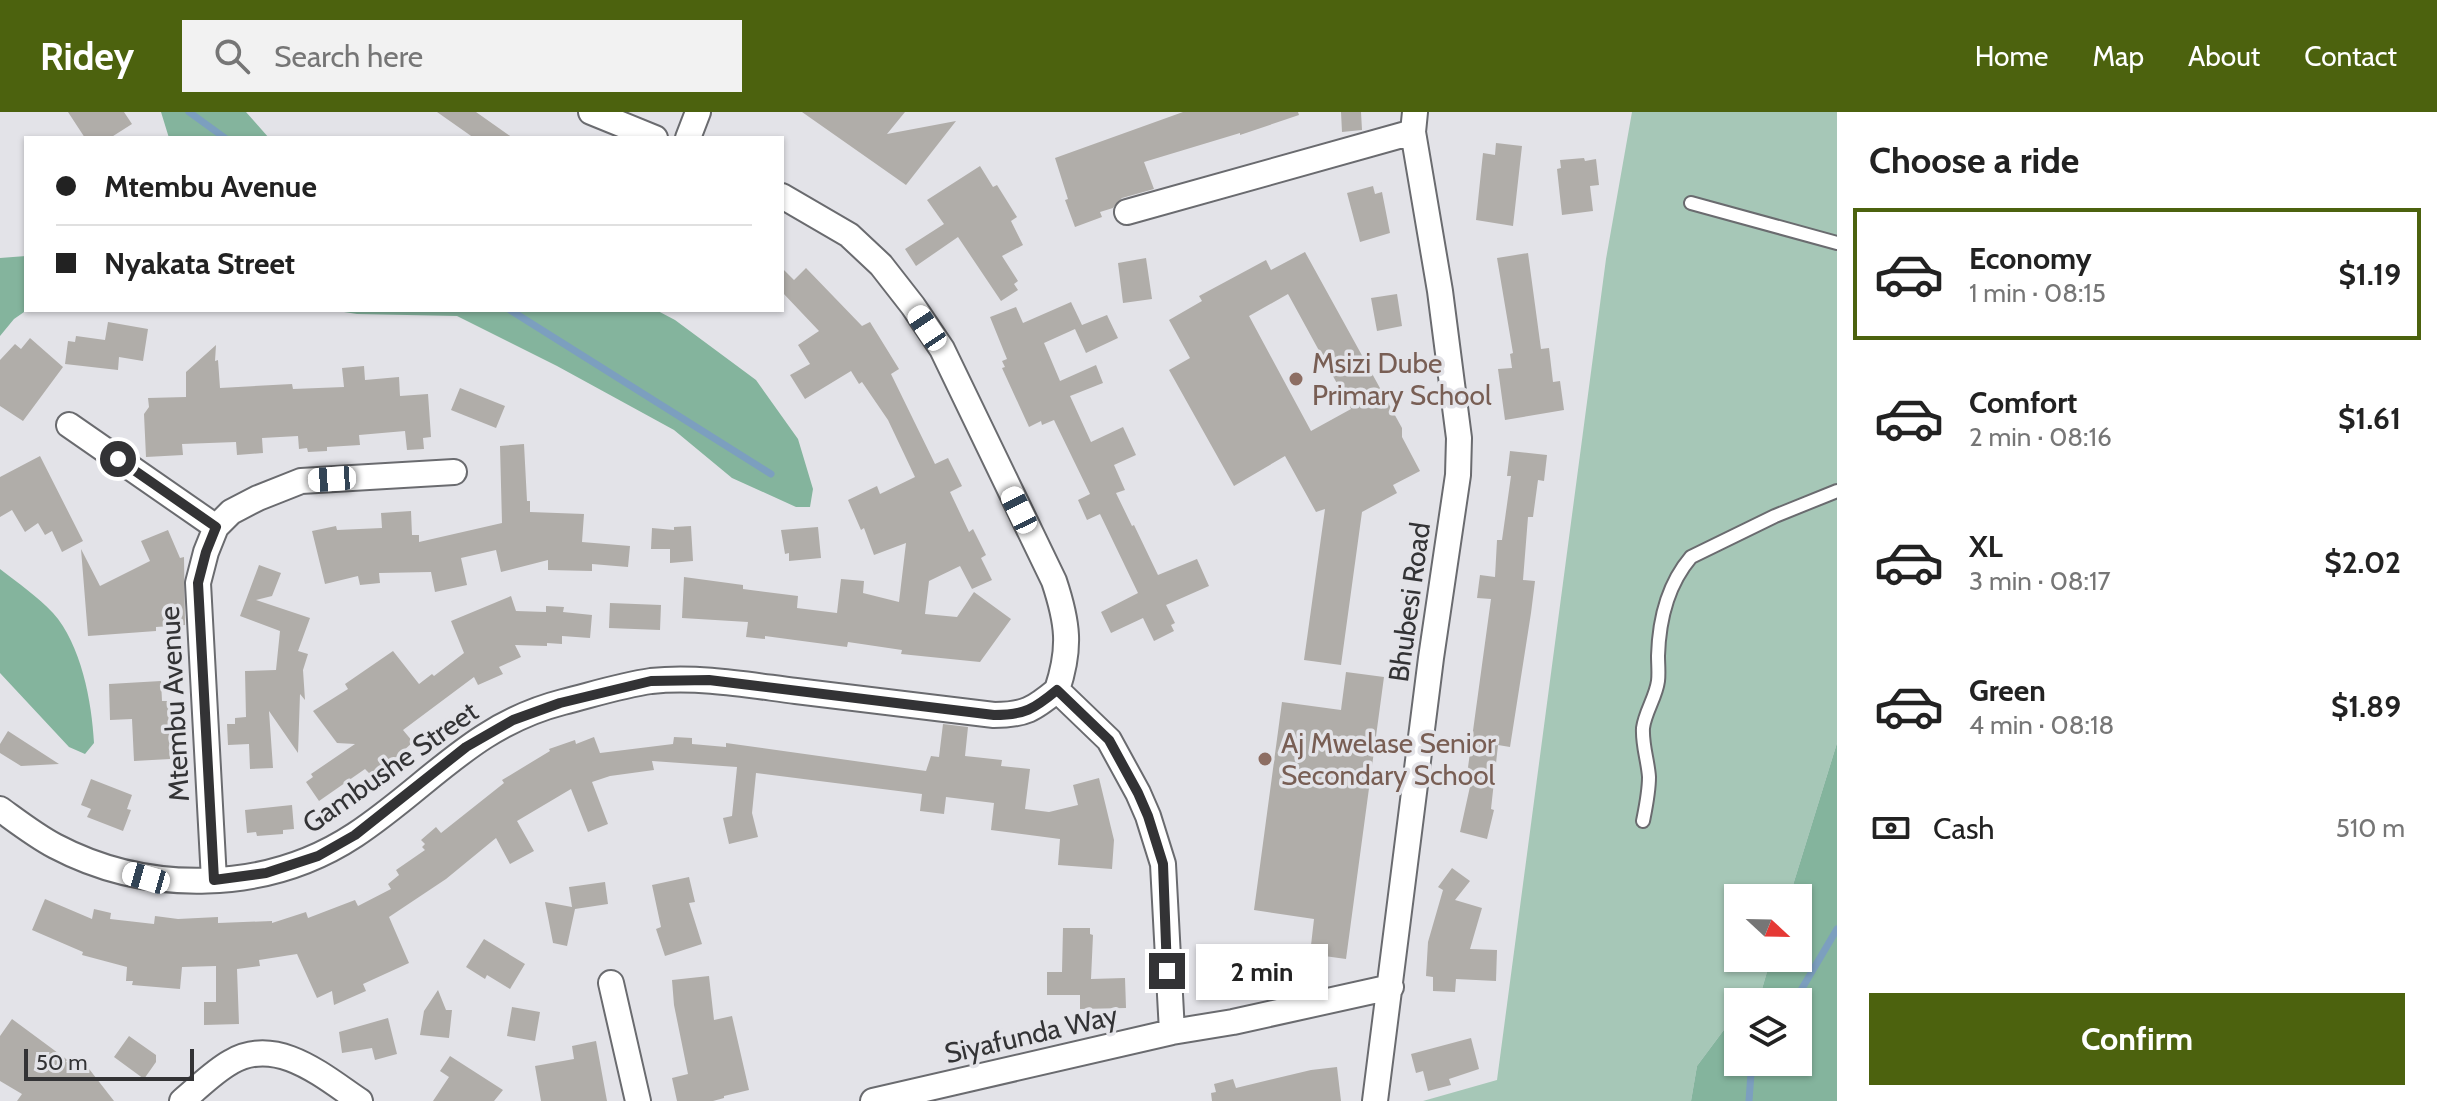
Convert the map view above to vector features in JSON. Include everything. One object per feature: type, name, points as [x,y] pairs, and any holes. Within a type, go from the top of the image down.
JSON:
[{"type":"street","points":[[591,112],[650,136]]},
{"type":"street","points":[[689,136],[698,112]]},
{"type":"street","points":[[1127,212],[1414,122]]},
{"type":"street","name":"Bhubesi Road","points":[[1375,1101],[1429,672],[1458,475],[1459,438],[1414,122]]},
{"type":"street","points":[[784,197],[849,235],[881,265],[942,349],[1054,581],[1063,607],[1068,641],[1065,666],[1057,690],[1109,740],[1138,793],[1163,864],[1172,1032]]},
{"type":"street","points":[[69,425],[216,527],[231,512],[301,481],[454,472]]},
{"type":"street","name":"Mtembu Avenue","points":[[214,880],[198,583],[216,527]]},
{"type":"street","name":"Gambushe Street","points":[[0,809],[58,847],[101,864],[146,878],[182,882],[214,880],[266,873],[318,856],[355,835],[466,747],[508,722],[560,703],[651,681],[709,680],[994,715],[1017,715],[1036,707],[1057,690]]},
{"type":"street","points":[[611,983],[638,1101]]},
{"type":"street","name":"Siyafunda Way","points":[[873,1101],[1172,1032],[1233,1022],[1391,987]]},
{"type":"street","points":[[182,1101],[233,1060],[249,1054],[270,1054],[305,1064],[360,1101]]},
{"type":"lane","points":[[1691,203],[1837,243]]},
{"type":"lane","points":[[1643,821],[1649,775],[1644,754],[1643,725],[1658,683],[1663,617],[1672,585],[1682,567],[1691,557],[1775,516],[1837,491]]},
{"type":"green space","points":[[161,112],[246,112],[267,136],[168,136]]},
{"type":"green space","points":[[1632,112],[1837,112],[1837,743],[1793,884],[1724,884],[1724,972],[1767,972],[1762,988],[1724,988],[1724,1030],[1697,1066],[1691,1101],[1423,1101],[1497,1080],[1606,259]]},
{"type":"green space","points":[[24,256],[24,312],[0,336],[0,258]]},
{"type":"green space","points":[[344,312],[660,312],[756,380],[798,439],[813,489],[810,507],[796,507],[732,478],[674,430],[457,316]]},
{"type":"green space","points":[[0,569],[53,613],[71,641],[91,710],[94,743],[85,754],[69,747],[0,673]]},
{"type":"green space","points":[[1837,743],[1837,1101],[1691,1101],[1697,1066],[1724,1030],[1724,1076],[1812,1076],[1812,988],[1762,988],[1767,972],[1812,972],[1812,884],[1793,884]]},
{"type":"building","points":[[68,112],[124,112],[132,124],[113,136],[84,136]]},
{"type":"building","points":[[437,112],[476,112],[510,136],[471,136]]},
{"type":"building","points":[[802,112],[905,112],[887,134],[956,121],[906,185]]},
{"type":"building","points":[[1183,112],[1298,112],[1299,115],[1144,162],[1154,189],[1122,198],[1113,208],[1100,212],[1102,217],[1075,227],[1055,158]]},
{"type":"building","points":[[1341,112],[1361,112],[1362,130],[1342,132]]},
{"type":"building","points":[[1496,143],[1522,146],[1513,226],[1476,220],[1483,153],[1495,155]]},
{"type":"building","points":[[1584,158],[1585,161],[1596,159],[1599,185],[1590,186],[1593,211],[1562,215],[1557,169],[1561,168],[1560,160]]},
{"type":"building","points":[[980,166],[993,187],[997,185],[1017,217],[1011,221],[1023,245],[1002,256],[1018,281],[1014,284],[1018,290],[1001,301],[958,237],[916,266],[905,249],[944,224],[927,200]]},
{"type":"building","points":[[1373,186],[1375,194],[1382,192],[1390,233],[1360,242],[1347,193]]},
{"type":"building","points":[[1305,252],[1402,428],[1402,437],[1420,471],[1393,485],[1397,493],[1362,512],[1341,665],[1304,660],[1325,509],[1316,512],[1285,456],[1234,486],[1169,370],[1190,358],[1169,320],[1202,301],[1199,296],[1266,260],[1271,270]],"holes":[[[1288,294],[1351,409],[1311,431],[1249,316]]]},
{"type":"building","points":[[1528,253],[1541,349],[1549,348],[1553,382],[1560,381],[1564,410],[1505,420],[1498,369],[1512,368],[1510,354],[1513,353],[1497,258]]},
{"type":"building","points":[[1146,258],[1152,299],[1123,303],[1118,263]]},
{"type":"building","points":[[806,268],[862,326],[870,322],[899,369],[891,374],[935,464],[948,458],[962,486],[950,492],[969,532],[973,529],[986,555],[981,558],[992,580],[972,589],[960,566],[929,581],[925,614],[957,617],[974,592],[1011,619],[980,662],[901,654],[902,650],[848,642],[847,647],[765,636],[765,639],[746,637],[748,622],[682,618],[684,577],[798,596],[797,608],[837,613],[841,579],[864,581],[863,593],[899,602],[906,543],[874,555],[864,528],[861,530],[848,500],[877,486],[880,494],[915,477],[888,420],[851,371],[805,399],[790,375],[810,364],[798,345],[819,331],[784,294],[784,270],[794,280]]},
{"type":"building","points":[[1397,294],[1402,326],[1377,331],[1371,298]]},
{"type":"building","points":[[1071,302],[1082,325],[1107,315],[1118,338],[1086,353],[1075,329],[1044,343],[1060,381],[1096,365],[1103,383],[1070,396],[1091,442],[1123,427],[1136,455],[1114,465],[1125,490],[1116,493],[1132,526],[1158,575],[1197,559],[1209,586],[1166,605],[1175,623],[1171,625],[1174,631],[1154,641],[1143,618],[1111,633],[1101,612],[1138,593],[1100,514],[1087,520],[1078,500],[1090,494],[1054,420],[1042,425],[1041,421],[1029,427],[1002,368],[1005,367],[1002,361],[1007,359],[990,317],[1016,307],[1023,323]]},
{"type":"building","points":[[108,322],[148,329],[143,361],[119,357],[118,370],[65,364],[68,341],[75,342],[76,336],[105,340]]},
{"type":"building","points":[[30,338],[63,367],[23,421],[0,406],[0,360],[15,344],[21,349]]},
{"type":"building","points":[[216,345],[215,361],[218,360],[220,388],[292,384],[293,389],[344,387],[342,368],[364,366],[365,380],[399,377],[400,396],[428,394],[431,437],[423,438],[424,449],[407,450],[405,431],[359,435],[360,445],[327,447],[327,451],[299,449],[298,436],[262,438],[263,453],[237,455],[236,442],[182,444],[183,455],[146,457],[144,414],[149,407],[148,398],[186,397],[186,372]]},
{"type":"building","points":[[460,388],[505,406],[496,428],[451,410]]},
{"type":"building","points":[[524,444],[530,512],[584,514],[582,542],[630,546],[628,567],[592,564],[592,571],[548,570],[548,560],[501,572],[496,550],[461,558],[467,585],[435,592],[431,572],[379,573],[380,583],[360,585],[358,576],[325,584],[312,531],[336,526],[337,530],[382,528],[381,513],[411,511],[412,535],[419,535],[419,542],[502,523],[500,446]]},
{"type":"building","points":[[1510,451],[1547,455],[1544,481],[1538,480],[1533,517],[1528,517],[1523,580],[1535,581],[1531,613],[1510,747],[1498,745],[1491,809],[1494,810],[1487,839],[1460,832],[1471,782],[1466,782],[1491,599],[1477,598],[1480,575],[1495,577],[1497,540],[1502,540],[1511,476],[1507,476]]},
{"type":"building","points":[[40,456],[83,541],[62,552],[52,531],[45,535],[38,523],[25,532],[12,510],[0,517],[0,477]]},
{"type":"building","points":[[691,526],[693,561],[670,563],[670,549],[651,549],[652,528],[674,530],[674,527]]},
{"type":"building","points":[[818,527],[821,558],[789,561],[781,530]]},
{"type":"building","points":[[168,530],[180,558],[184,557],[185,625],[156,627],[156,631],[88,636],[81,549],[100,586],[150,561],[141,541]]},
{"type":"building","points":[[259,565],[281,573],[272,596],[256,600],[310,618],[298,651],[308,654],[303,670],[305,700],[300,694],[298,753],[269,711],[273,768],[250,769],[249,744],[228,745],[227,724],[235,724],[235,718],[246,717],[245,671],[276,670],[280,631],[240,616]]},
{"type":"building","points":[[511,596],[516,611],[546,612],[546,606],[564,607],[563,612],[592,615],[590,638],[562,636],[562,644],[515,645],[521,657],[499,667],[503,674],[478,685],[474,677],[403,730],[413,742],[391,762],[388,759],[370,774],[365,769],[319,801],[306,782],[313,777],[311,774],[355,744],[337,743],[313,711],[348,689],[345,684],[393,651],[419,684],[432,674],[434,676],[464,653],[451,621]]},
{"type":"building","points":[[610,603],[661,605],[660,630],[609,628]]},
{"type":"building","points":[[1346,672],[1384,677],[1346,959],[1310,954],[1314,919],[1254,910],[1282,702],[1341,710]]},
{"type":"building","points":[[161,681],[162,701],[168,701],[170,759],[134,761],[132,719],[110,720],[109,684]]},
{"type":"building","points":[[943,724],[968,727],[965,756],[1002,760],[1001,766],[1030,769],[1025,809],[1049,812],[1078,805],[1073,785],[1099,778],[1114,840],[1112,869],[1058,865],[1060,839],[991,830],[994,803],[946,797],[944,814],[920,811],[922,794],[756,773],[752,813],[758,837],[729,844],[723,818],[732,816],[737,767],[652,761],[654,770],[610,776],[592,782],[608,824],[588,832],[571,789],[517,821],[534,851],[510,864],[496,838],[446,879],[389,917],[409,963],[363,984],[366,991],[334,1005],[332,991],[317,998],[297,954],[259,960],[260,966],[237,969],[239,1024],[204,1025],[204,1002],[216,1002],[216,966],[182,967],[180,989],[132,985],[133,981],[126,981],[127,967],[82,955],[83,952],[32,930],[45,899],[92,919],[94,909],[111,913],[110,919],[154,924],[155,916],[178,919],[218,917],[218,923],[272,923],[306,912],[308,918],[355,900],[358,906],[391,889],[388,884],[399,875],[396,870],[425,850],[421,840],[436,827],[441,833],[504,783],[502,780],[549,749],[575,740],[576,744],[594,737],[600,753],[673,744],[674,737],[692,738],[692,744],[726,747],[726,743],[926,771],[931,756],[939,757]]},
{"type":"building","points":[[8,731],[59,764],[21,766],[0,753],[0,744]]},
{"type":"building","points":[[91,779],[132,795],[127,809],[131,810],[123,831],[87,817],[91,809],[81,805]]},
{"type":"building","points":[[292,805],[294,829],[283,830],[283,834],[257,836],[256,832],[247,833],[245,810]]},
{"type":"building","points":[[1452,868],[1470,881],[1455,900],[1482,908],[1470,949],[1497,950],[1496,981],[1456,979],[1455,992],[1433,991],[1433,977],[1426,976],[1428,942],[1443,890],[1438,887]]},
{"type":"building","points":[[689,877],[695,902],[689,903],[702,944],[665,956],[656,929],[661,927],[652,885]]},
{"type":"building","points":[[605,882],[608,904],[575,909],[567,946],[553,943],[545,902],[572,907],[569,887]]},
{"type":"building","points":[[1063,928],[1090,928],[1093,935],[1091,979],[1125,978],[1126,1008],[1080,1009],[1080,995],[1047,995],[1047,972],[1062,972]]},
{"type":"building","points":[[484,939],[525,964],[510,989],[466,967]]},
{"type":"building","points":[[709,976],[714,1020],[732,1016],[749,1090],[713,1101],[677,1101],[672,1078],[688,1074],[672,980]]},
{"type":"building","points":[[438,990],[446,1010],[452,1010],[449,1038],[420,1035],[424,1011]]},
{"type":"building","points":[[512,1007],[540,1012],[535,1041],[507,1036]]},
{"type":"building","points":[[388,1018],[397,1054],[375,1060],[372,1048],[342,1053],[339,1032]]},
{"type":"building","points":[[12,1019],[81,1070],[86,1065],[114,1101],[17,1101],[22,1094],[0,1081],[0,1036]]},
{"type":"building","points":[[129,1036],[156,1055],[156,1062],[144,1079],[114,1057]]},
{"type":"building","points":[[1471,1038],[1479,1069],[1449,1079],[1451,1085],[1428,1091],[1423,1071],[1416,1073],[1411,1054]]},
{"type":"building","points":[[596,1041],[607,1101],[541,1101],[535,1066],[574,1059],[572,1046]]},
{"type":"building","points":[[450,1056],[503,1090],[494,1101],[433,1101],[449,1077],[440,1071]]},
{"type":"building","points":[[1337,1067],[1341,1101],[1212,1101],[1211,1093],[1216,1092],[1214,1084],[1233,1079],[1236,1088]]},
{"type":"waterway","points":[[189,112],[222,136]]},
{"type":"waterway","points":[[513,312],[771,474]]},
{"type":"waterway","points":[[1802,988],[1837,929]]},
{"type":"waterway","points":[[1749,1101],[1751,1076]]},
{"type":"place","name":"Msizi Dube Primary School","points":[[1296,379]]},
{"type":"place","name":"Aj Mwelase Senior Secondary School","points":[[1265,759]]},
{"type":"route","points":[[118,459],[216,527],[198,583],[214,880],[266,873],[318,856],[355,835],[466,747],[497,727],[560,703],[651,681],[709,680],[994,715],[1017,715],[1036,707],[1057,690],[1109,740],[1148,816],[1163,864],[1167,971]]}]
